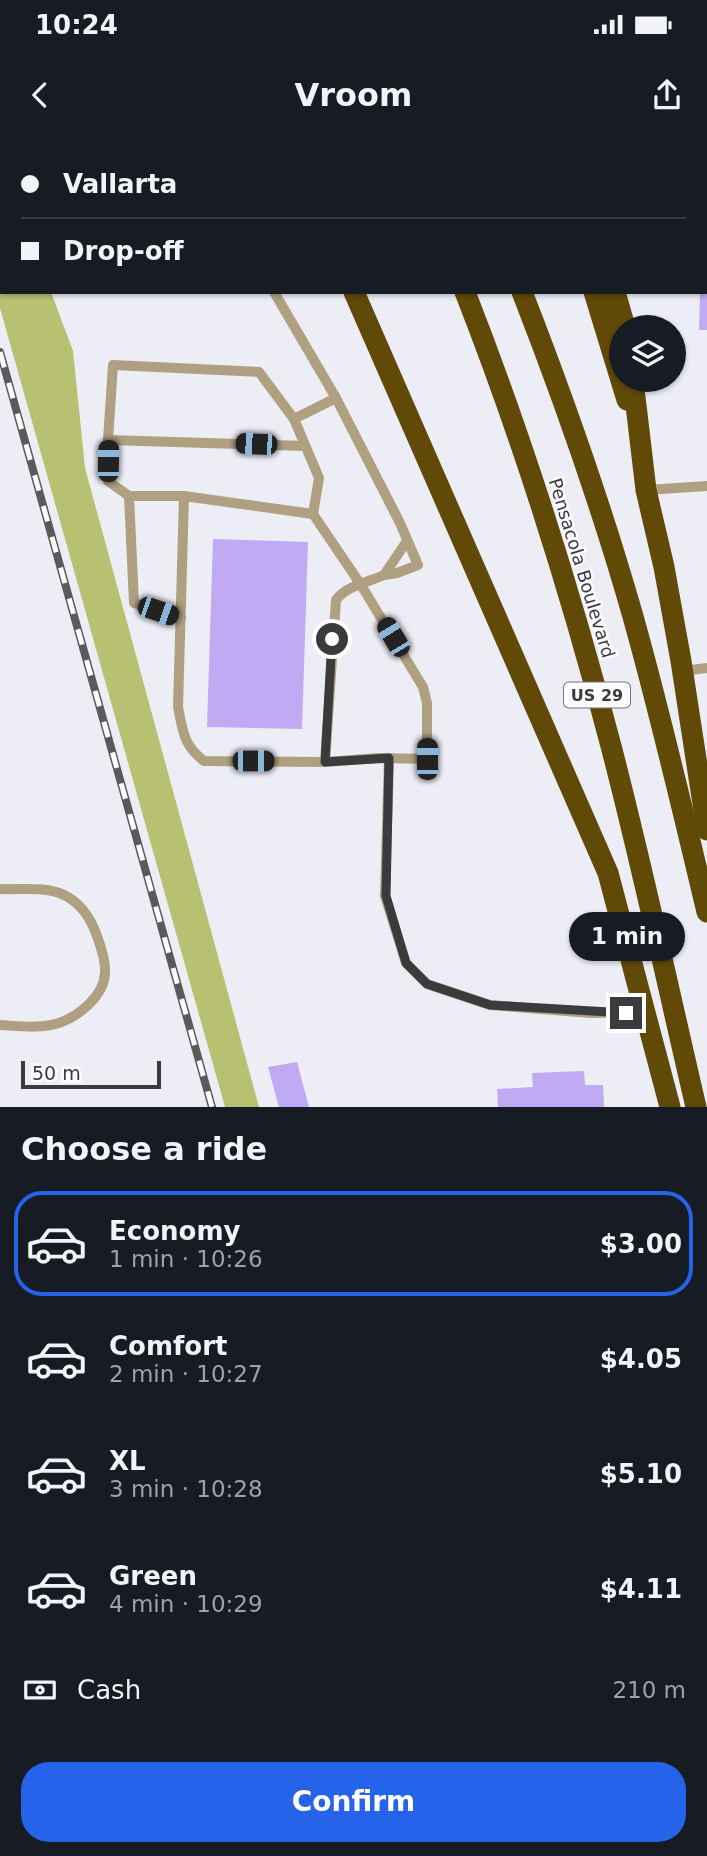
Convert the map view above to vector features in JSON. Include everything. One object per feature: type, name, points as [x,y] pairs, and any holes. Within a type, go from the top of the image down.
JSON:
[{"type":"highway","points":[[356,294],[608,873],[670,1107]]},
{"type":"highway","name":"Pensacola Boulevard","points":[[466,294],[527,465],[576,618],[611,747],[696,1107]]},
{"type":"highway","name":"Pensacola Boulevard","points":[[523,294],[589,478],[632,612],[707,912]]},
{"type":"highway","points":[[595,294],[638,432]]},
{"type":"highway","points":[[616,294],[622,315]]},
{"type":"highway","points":[[634,392],[646,490],[664,567],[683,671],[707,830]]},
{"type":"lane","points":[[275,294],[336,398],[400,523],[418,565],[346,590],[336,600],[325,762]]},
{"type":"lane","points":[[184,496],[178,707],[191,751],[204,761],[427,759],[427,703],[416,674],[313,514],[319,478],[294,419],[259,372],[114,365],[108,440],[108,481],[128,496],[184,496],[313,514]]},
{"type":"lane","points":[[294,419],[336,398]]},
{"type":"lane","points":[[108,440],[305,446]]},
{"type":"lane","points":[[646,490],[707,486]]},
{"type":"lane","points":[[128,496],[134,603],[181,618]]},
{"type":"lane","points":[[384,575],[407,541]]},
{"type":"lane","points":[[683,671],[707,668]]},
{"type":"lane","points":[[389,758],[386,896],[406,963],[427,984],[490,1005],[591,1013],[646,1012]]},
{"type":"lane","points":[[0,889],[54,891],[74,900],[91,922],[103,957],[105,974],[92,1002],[78,1014],[59,1023],[40,1026],[0,1026]]},
{"type":"green space","points":[[0,294],[52,294],[73,351],[85,468],[259,1107],[225,1107],[0,308]]},
{"type":"building","points":[[700,294],[707,294],[707,330],[699,330]]},
{"type":"building","points":[[213,539],[308,542],[302,729],[207,727]]},
{"type":"building","points":[[297,1062],[309,1107],[279,1107],[268,1067]]},
{"type":"building","points":[[584,1071],[585,1085],[603,1085],[604,1107],[498,1107],[497,1089],[533,1087],[532,1073]]},
{"type":"railway","points":[[0,352],[212,1107]]},
{"type":"route","points":[[332,639],[325,762],[389,758],[386,896],[406,963],[427,984],[490,1005],[626,1013]]}]
